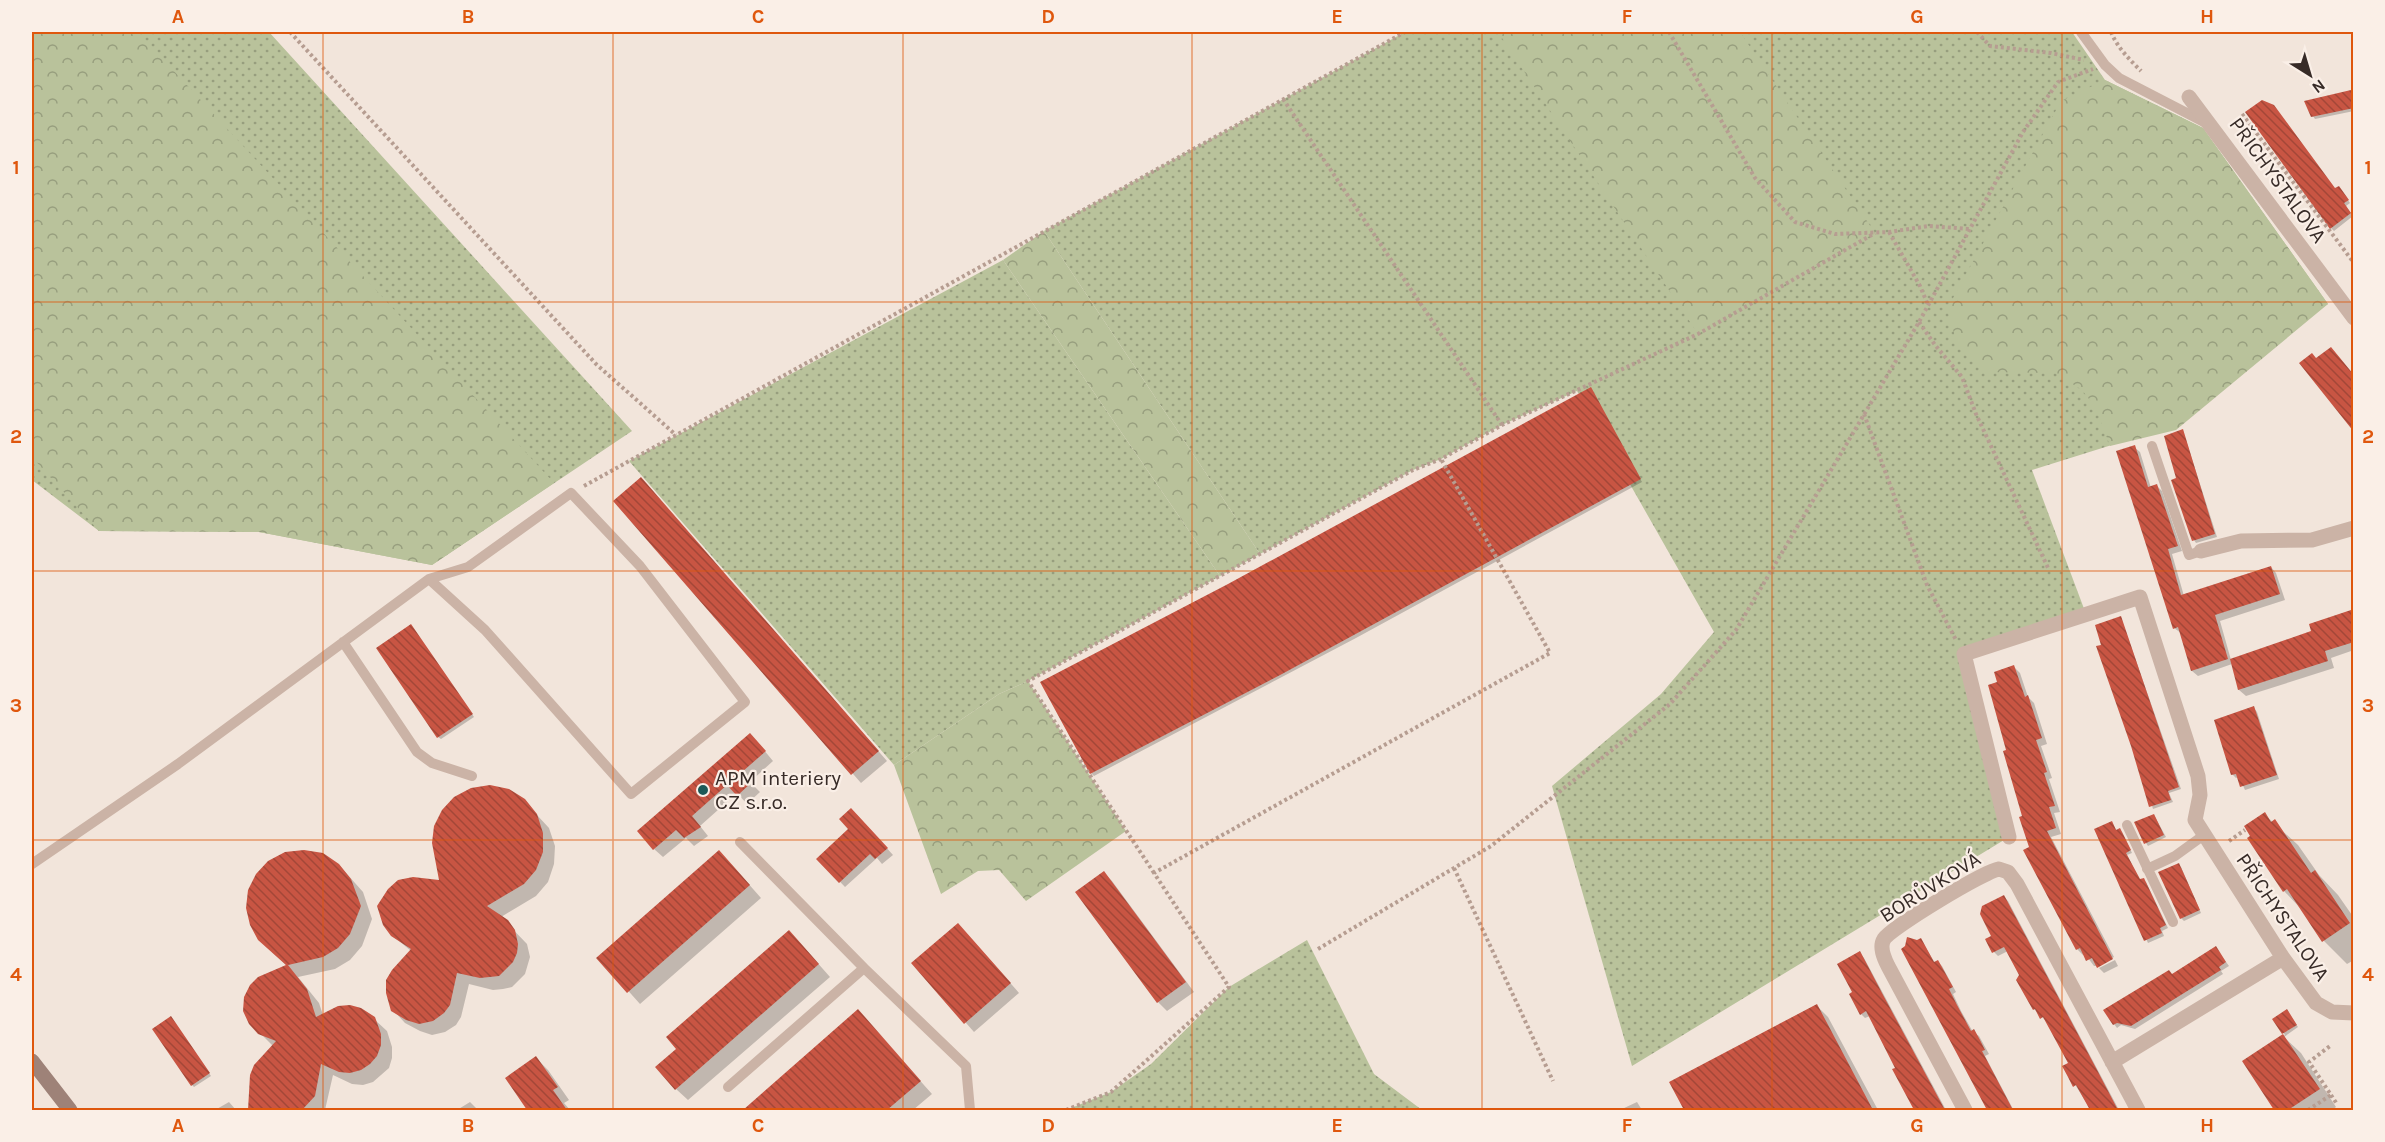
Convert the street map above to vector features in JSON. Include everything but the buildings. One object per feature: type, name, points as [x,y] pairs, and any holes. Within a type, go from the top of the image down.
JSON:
[{"type":"street","name":"PŘICHYSTALOVA","points":[[2189,97],[2354,318]]},
{"type":"street","points":[[2201,551],[2241,541],[2312,540],[2354,528]]},
{"type":"street","name":"PŘICHYSTALOVA","points":[[1964,654],[2140,597],[2198,776],[2200,795],[2195,820],[2283,958],[2322,1007],[2331,1012],[2354,1013]]},
{"type":"street","points":[[1964,654],[2009,837]]},
{"type":"street","name":"BORŮVKOVÁ","points":[[1965,1110],[1888,966],[1882,946],[1885,938],[1893,931],[1990,871],[2004,870],[2015,879],[2138,1110]]},
{"type":"street","points":[[2112,1062],[2283,958]]},
{"type":"street","points":[[32,1061],[70,1110]]},
{"type":"lane","points":[[2081,32],[2105,65],[2119,78],[2212,126]]},
{"type":"lane","points":[[2152,446],[2188,555],[2201,551]]},
{"type":"lane","points":[[32,864],[178,764],[429,579],[468,567],[571,493],[640,566],[745,702],[631,794],[485,630],[429,579]]},
{"type":"lane","points":[[343,642],[417,752],[432,763],[472,776]]},
{"type":"lane","points":[[2127,825],[2173,922]]},
{"type":"lane","points":[[2147,869],[2175,856],[2204,835]]},
{"type":"lane","points":[[740,842],[864,968],[966,1066],[970,1110]]},
{"type":"lane","points":[[728,1087],[864,968]]},
{"type":"path","points":[[290,32],[596,364],[676,435]]},
{"type":"path","points":[[571,493],[1405,32]]},
{"type":"path","points":[[1669,32],[1755,178],[1795,222],[1835,234],[1888,232],[1929,226],[1970,229]]},
{"type":"path","points":[[1977,32],[1990,46],[2051,53],[2105,65]]},
{"type":"path","points":[[2111,32],[2128,59],[2146,75]]},
{"type":"path","points":[[1318,949],[1491,846],[1670,704],[1736,630],[1919,322],[2023,132],[2058,82],[2105,65]]},
{"type":"path","points":[[1283,99],[1502,425]]},
{"type":"path","points":[[2242,114],[2354,264]]},
{"type":"path","points":[[1888,232],[1920,286],[1928,306]]},
{"type":"path","points":[[1066,1110],[1111,1092],[1229,987],[1028,681],[1413,470],[1441,459],[1502,425],[1698,334],[1875,233]]},
{"type":"path","points":[[1919,322],[1962,377],[1976,414],[2049,570]]},
{"type":"path","points":[[1864,414],[1928,585],[1964,654]]},
{"type":"path","points":[[1154,873],[1550,653],[1441,459]]},
{"type":"path","points":[[1454,868],[1553,1081]]},
{"type":"path","points":[[2330,1046],[2309,1062],[2337,1104]]},
{"type":"path","points":[[2308,1110],[2331,1095]]},
{"type":"green space","points":[[32,32],[269,32],[632,431],[432,565],[259,532],[99,531],[32,480]]},
{"type":"green space","points":[[32,32],[138,32],[554,483],[432,565],[259,532],[99,531],[32,457]]},
{"type":"green space","points":[[1405,32],[2072,32],[2105,80],[2203,128],[2328,304],[2115,444],[2032,470],[2086,614],[1964,654],[2009,837],[1632,1066],[1552,786],[1661,694],[1714,632],[1577,391],[1502,425],[1441,459],[1413,470],[1260,554],[1044,231]]},
{"type":"green space","points":[[1498,32],[1740,32],[1875,233],[1698,334]]},
{"type":"green space","points":[[2105,80],[2203,128],[2328,304],[2176,430],[2110,446],[2096,408],[2082,390],[2055,373],[1985,372],[1956,340],[1947,309],[2061,101]]},
{"type":"green space","points":[[1044,231],[1260,554],[1220,576],[1003,260]]},
{"type":"green space","points":[[1003,260],[1220,576],[1028,681],[999,694],[894,765],[629,461]]},
{"type":"green space","points":[[1028,681],[1126,831],[1026,901],[999,870],[978,871],[941,894],[894,765],[999,694]]},
{"type":"green space","points":[[1307,940],[1374,1074],[1422,1110],[1066,1110],[1111,1092],[1151,1064],[1229,987]]},
{"type":"place","name":"APM interiery CZ s.r.o.","points":[[703,790]]}]
